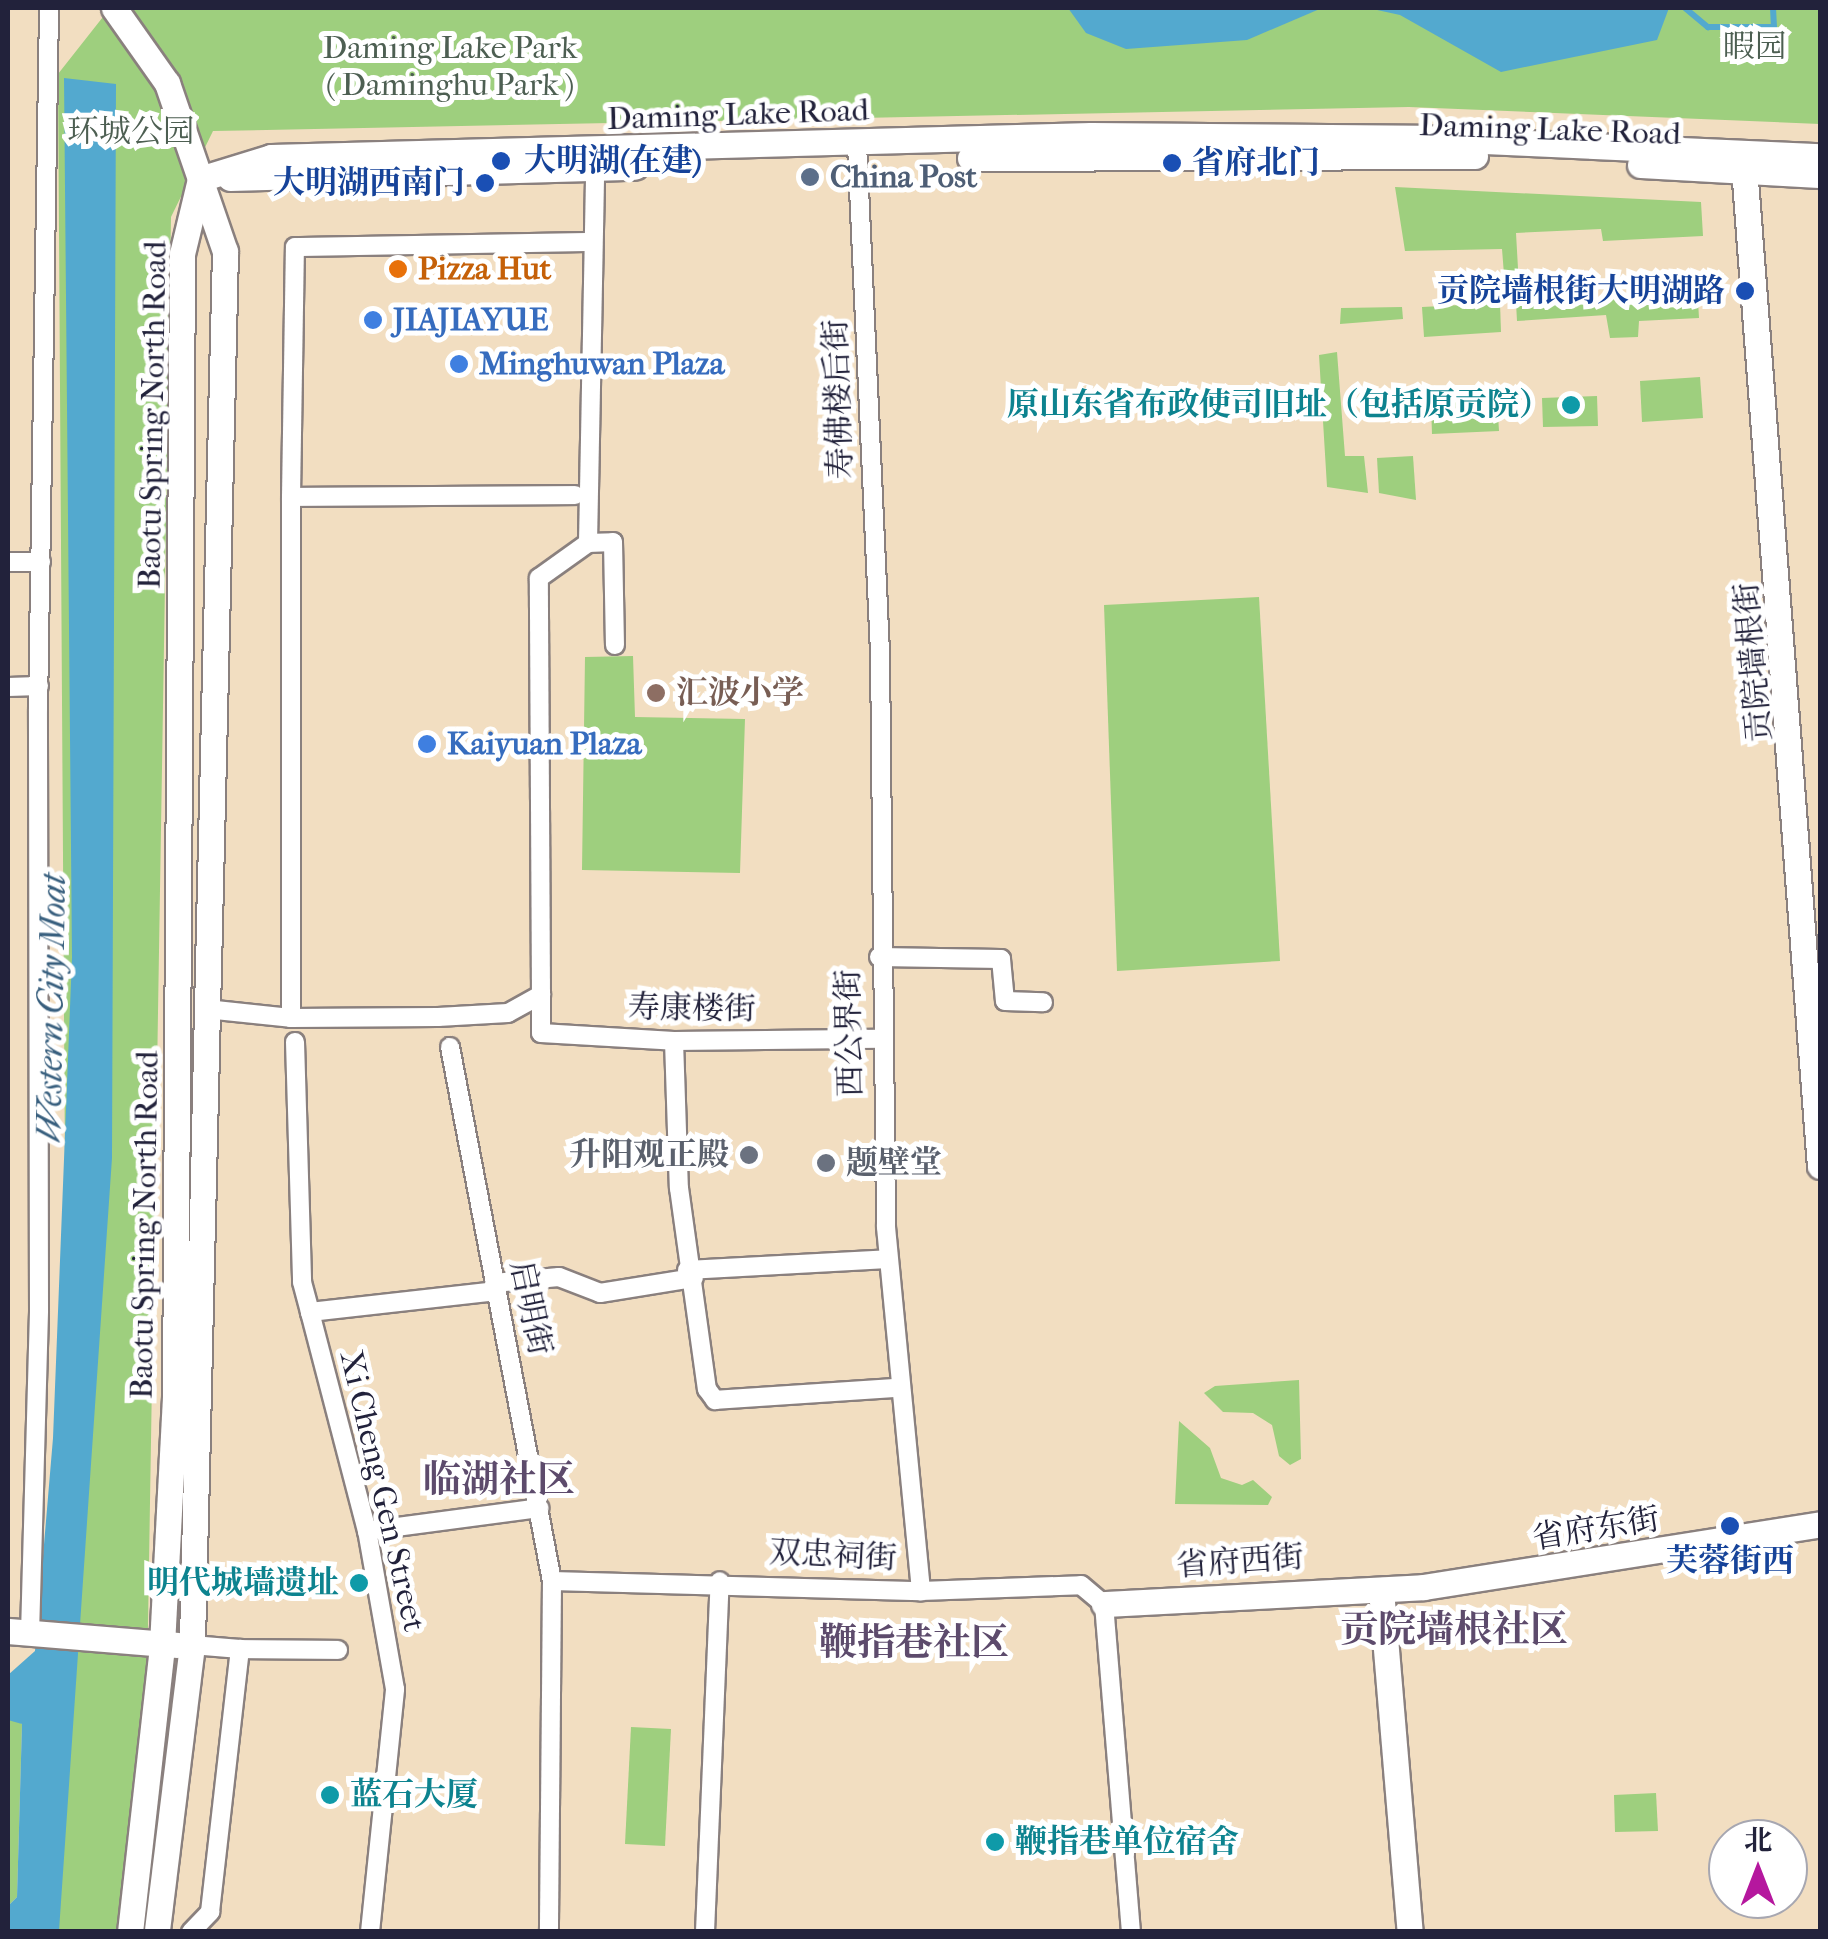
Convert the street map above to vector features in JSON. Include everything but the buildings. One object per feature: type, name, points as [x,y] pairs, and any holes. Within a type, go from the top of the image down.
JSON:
[{"type":"main road","points":[[114,8],[167,82],[200,179]]},
{"type":"main road","name":"Daming Lake Road","points":[[200,179],[596,168],[858,152]]},
{"type":"main road","name":"Daming Lake Road","points":[[200,179],[270,156],[858,152],[1496,156],[1743,162],[1820,156]]},
{"type":"main road","name":"Daming Lake Road","points":[[1743,162],[1820,174]]},
{"type":"main road","name":"贡院墙根街","points":[[1743,162],[1792,734],[1820,1166]]},
{"type":"main road","name":"Baotu Spring North Road","points":[[157,1932],[192,1645],[226,251],[200,179]]},
{"type":"main road","name":"Baotu Spring North Road","points":[[130,1932],[175,1400],[182,254],[200,179]]},
{"type":"main road","name":"省府东街","points":[[1381,1590],[1600,1562],[1820,1524]]},
{"type":"main road","points":[[1381,1590],[1410,1932]]},
{"type":"main road","name":"省府西街","points":[[1104,1604],[1381,1590]]},
{"type":"main road","points":[[19,1632],[192,1645]]},
{"type":"street","points":[[19,1632],[42,1046],[39,686],[49,8]]},
{"type":"street","name":"寿佛楼后街","points":[[858,152],[880,652]]},
{"type":"street","points":[[588,543],[596,168]]},
{"type":"street","points":[[291,1018],[295,247],[592,242]]},
{"type":"street","points":[[292,497],[575,495]]},
{"type":"street","points":[[206,1009],[291,1018],[508,1013],[541,995],[539,578],[588,543],[613,542],[615,645]]},
{"type":"street","points":[[8,562],[41,562]]},
{"type":"street","name":"西公界街","points":[[880,652],[880,1038],[888,1259],[921,1591]]},
{"type":"street","points":[[8,687],[39,686]]},
{"type":"street","points":[[879,957],[1001,959],[1005,1000],[1043,1002]]},
{"type":"street","name":"寿康楼街","points":[[541,995],[542,1033],[674,1041],[880,1038]]},
{"type":"street","points":[[674,1041],[691,1274],[707,1389],[715,1400],[898,1388]]},
{"type":"street","points":[[295,1042],[302,1282],[311,1315]]},
{"type":"street","name":"启明街","points":[[450,1047],[552,1581],[549,1932]]},
{"type":"street","name":"Xi Cheng Gen Street","points":[[370,1932],[394,1688],[367,1531],[311,1315],[559,1277],[600,1293],[691,1274],[888,1259]]},
{"type":"street","points":[[367,1531],[540,1508]]},
{"type":"street","name":"双忠祠街","points":[[552,1581],[720,1581],[921,1591],[1080,1585],[1104,1604]]},
{"type":"street","points":[[705,1932],[720,1581]]},
{"type":"street","points":[[1104,1604],[1131,1932]]},
{"type":"street","points":[[192,1645],[240,1650],[338,1650]]},
{"type":"street","points":[[191,1932],[210,1912],[240,1650]]},
{"type":"green space","points":[[110,8],[1820,8],[1820,124],[1409,107],[213,131],[171,217],[143,1931],[43,1932],[66,1327],[58,74]]},
{"type":"green space","points":[[1395,187],[1701,202],[1703,236],[1603,241],[1601,229],[1516,233],[1519,286],[1505,287],[1502,249],[1405,251]]},
{"type":"green space","points":[[1689,291],[1698,301],[1699,318],[1639,321],[1638,337],[1610,338],[1606,315],[1517,321],[1516,303]]},
{"type":"green space","points":[[1500,303],[1501,332],[1424,337],[1422,307]]},
{"type":"green space","points":[[1402,307],[1403,319],[1340,324],[1341,308]]},
{"type":"green space","points":[[1337,352],[1345,456],[1364,456],[1368,493],[1327,487],[1319,355]]},
{"type":"green space","points":[[1700,377],[1703,418],[1642,422],[1640,381]]},
{"type":"green space","points":[[1597,396],[1598,426],[1543,427],[1542,398]]},
{"type":"green space","points":[[1497,400],[1499,431],[1432,434],[1431,404]]},
{"type":"green space","points":[[1413,456],[1416,500],[1379,493],[1377,458]]},
{"type":"green space","points":[[1259,597],[1280,961],[1117,971],[1104,605]]},
{"type":"green space","points":[[633,656],[635,717],[745,719],[740,873],[582,870],[585,657]]},
{"type":"green space","points":[[1299,1380],[1301,1459],[1290,1465],[1279,1456],[1272,1425],[1253,1413],[1223,1412],[1204,1393],[1215,1386]]},
{"type":"green space","points":[[1179,1421],[1210,1448],[1221,1478],[1242,1485],[1253,1480],[1272,1497],[1268,1505],[1175,1504]]},
{"type":"green space","points":[[13,1718],[22,1724],[17,1897],[8,1906],[8,1720]]},
{"type":"green space","points":[[631,1727],[671,1729],[665,1846],[625,1844]]},
{"type":"green space","points":[[1656,1793],[1658,1831],[1615,1832],[1614,1795]]},
{"type":"water","points":[[1068,8],[1322,8],[1247,40],[1126,49],[1086,33]]},
{"type":"water","points":[[1368,8],[1669,8],[1657,40],[1501,72],[1400,15]]},
{"type":"water","points":[[64,78],[116,84],[112,1158],[59,1931],[8,1931],[8,1906],[17,1897],[22,1724],[8,1720],[8,1675],[35,1651],[53,1438],[72,957]]},
{"type":"waterway","points":[[1685,8],[1708,27],[1774,27],[1773,8]]},
{"type":"place","name":"大明湖(在建)","points":[[501,161]]},
{"type":"place","name":"省府北门","points":[[1172,163]]},
{"type":"place","name":"China Post","points":[[810,177]]},
{"type":"place","name":"大明湖西南门","points":[[485,183]]},
{"type":"place","name":"Pizza Hut","points":[[398,269]]},
{"type":"place","name":"贡院墙根街大明湖路","points":[[1745,291]]},
{"type":"place","name":"JIAJIAYUE","points":[[373,320]]},
{"type":"place","name":"Minghuwan Plaza","points":[[459,364]]},
{"type":"place","name":"原山东省布政使司旧址（包括原贡院）","points":[[1571,405]]},
{"type":"place","name":"汇波小学","points":[[656,693]]},
{"type":"place","name":"Kaiyuan Plaza","points":[[427,744]]},
{"type":"place","name":"升阳观正殿","points":[[749,1155]]},
{"type":"place","name":"题壁堂","points":[[826,1163]]},
{"type":"place","name":"芙蓉街西","points":[[1730,1526]]},
{"type":"place","name":"明代城墙遗址","points":[[359,1583]]},
{"type":"place","name":"蓝石大厦","points":[[330,1795]]},
{"type":"place","name":"鞭指巷单位宿舍","points":[[995,1842]]},
{"type":"district","name":"临湖社区","points":[[499,1480]]},
{"type":"district","name":"贡院墙根社区","points":[[1454,1630]]},
{"type":"district","name":"鞭指巷社区","points":[[914,1643]]},
{"type":"park label","name":"暇园","points":[[1755,47]]},
{"type":"park label","name":"Daming Lake Park ( Daminghu Park )","points":[[450,68]]},
{"type":"park label","name":"环城公园","points":[[131,132]]},
{"type":"water label","name":"Western City Moat","points":[[52,1008]]}]
